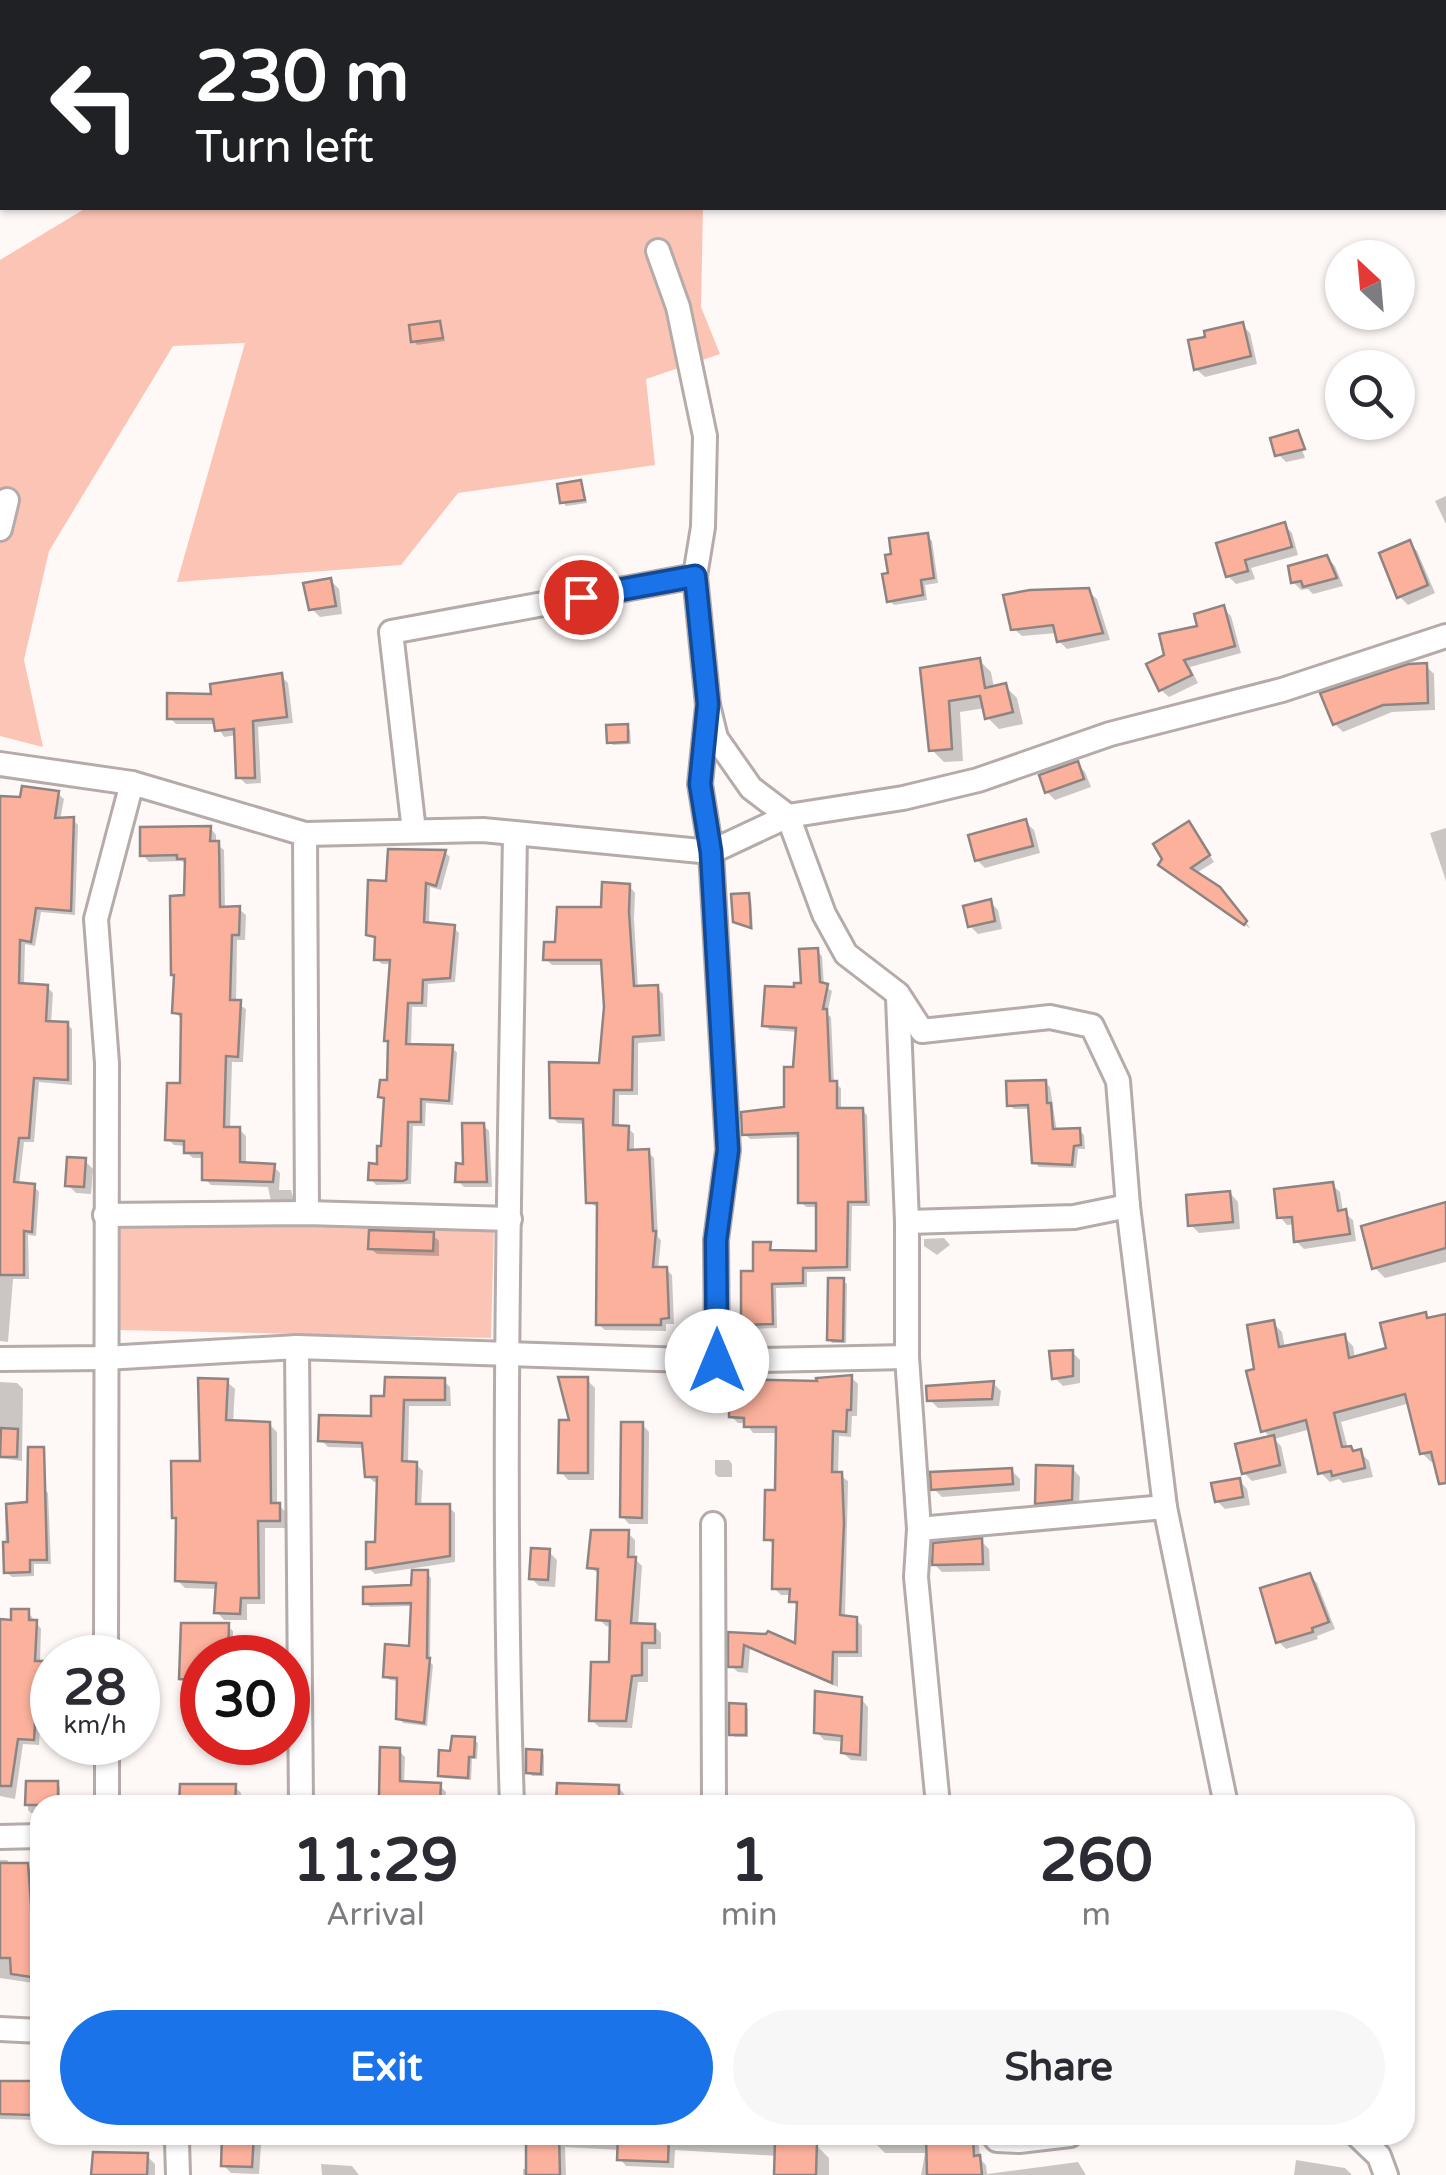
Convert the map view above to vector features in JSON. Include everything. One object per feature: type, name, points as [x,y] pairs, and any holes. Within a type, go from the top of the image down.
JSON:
[{"type":"street","points":[[658,252],[678,307],[706,436],[703,526],[695,576],[708,704],[716,738],[751,788],[788,816],[824,914],[846,954],[898,994],[922,1031],[1050,1017],[1092,1026],[1118,1081],[1128,1206],[1166,1508],[1224,1795]]},
{"type":"street","points":[[0,530],[7,500]]},
{"type":"street","points":[[414,831],[391,632],[695,576]]},
{"type":"street","points":[[0,764],[132,783],[304,834],[484,830],[711,852],[788,816],[903,798],[978,780],[1110,734],[1282,690],[1446,636]]},
{"type":"street","points":[[708,704],[700,784],[711,852],[728,1150],[716,1240],[717,1361]]},
{"type":"street","points":[[106,1635],[106,1063],[96,919],[132,783]]},
{"type":"street","points":[[304,834],[307,1213]]},
{"type":"street","points":[[512,1795],[507,1356],[515,835]]},
{"type":"street","points":[[898,994],[907,1222],[907,1357],[919,1529],[916,1577],[937,1795]]},
{"type":"street","points":[[907,1222],[1074,1217],[1128,1206]]},
{"type":"street","points":[[105,1215],[307,1213],[510,1219]]},
{"type":"street","points":[[0,1359],[105,1358],[297,1347],[717,1361],[907,1357]]},
{"type":"street","points":[[297,1347],[301,1795]]},
{"type":"street","points":[[919,1529],[1166,1508]]},
{"type":"street","points":[[714,1524],[714,1795]]},
{"type":"street","points":[[106,1765],[107,1795]]},
{"type":"street","points":[[0,1837],[30,1836]]},
{"type":"street","points":[[0,2029],[30,2030]]},
{"type":"street","points":[[177,2145],[178,2175]]},
{"type":"street","points":[[1368,2145],[1380,2156],[1386,2175]]},
{"type":"shaded area","points":[[83,210],[703,210],[701,307],[720,354],[646,379],[655,465],[458,493],[401,565],[177,582],[245,343],[173,346],[49,551],[24,660],[43,747],[0,736],[0,260]]},
{"type":"shaded area","points":[[120,1224],[494,1228],[491,1338],[118,1330]]},
{"type":"building","points":[[440,321],[443,338],[411,342],[409,325]]},
{"type":"building","points":[[1243,322],[1251,356],[1194,370],[1188,340],[1205,337],[1204,331]]},
{"type":"building","points":[[1298,430],[1305,449],[1275,456],[1270,438]]},
{"type":"building","points":[[581,480],[585,500],[560,503],[557,484]]},
{"type":"building","points":[[1285,522],[1292,547],[1245,560],[1248,571],[1226,577],[1216,543]]},
{"type":"building","points":[[928,533],[934,578],[921,580],[923,595],[887,602],[882,574],[888,573],[885,555],[891,554],[889,538]]},
{"type":"building","points":[[1410,540],[1428,585],[1397,598],[1379,553]]},
{"type":"building","points":[[1327,555],[1337,578],[1303,587],[1301,581],[1291,583],[1288,566]]},
{"type":"building","points":[[331,578],[336,606],[309,610],[303,583]]},
{"type":"building","points":[[1089,588],[1103,633],[1057,642],[1053,625],[1011,630],[1003,595]]},
{"type":"building","points":[[1224,605],[1235,646],[1184,660],[1192,675],[1159,691],[1146,664],[1164,655],[1159,634],[1197,626],[1194,614]]},
{"type":"building","points":[[980,658],[985,688],[1006,683],[1013,712],[985,719],[980,696],[949,701],[952,749],[929,751],[920,668]]},
{"type":"building","points":[[1427,663],[1428,703],[1383,705],[1333,725],[1320,693],[1408,664]]},
{"type":"building","points":[[282,673],[287,717],[253,721],[255,778],[236,778],[234,729],[215,731],[213,719],[167,719],[167,693],[211,694],[210,684]]},
{"type":"building","points":[[628,724],[628,742],[607,743],[606,725]]},
{"type":"building","points":[[1078,761],[1084,779],[1045,793],[1039,775]]},
{"type":"building","points":[[22,786],[59,791],[55,818],[74,817],[71,911],[36,908],[31,942],[20,940],[19,983],[48,985],[46,1021],[68,1022],[68,1080],[34,1078],[29,1138],[19,1138],[14,1182],[35,1184],[32,1232],[24,1231],[24,1275],[0,1275],[0,796],[20,797]]},
{"type":"building","points":[[1026,819],[1033,846],[975,861],[968,835]]},
{"type":"building","points":[[1189,821],[1210,855],[1191,868],[1220,887],[1247,921],[1244,925],[1158,865],[1162,859],[1153,844]]},
{"type":"building","points":[[211,826],[210,841],[219,841],[220,907],[240,906],[239,935],[232,935],[230,1000],[241,1000],[238,1057],[226,1056],[224,1127],[240,1127],[240,1162],[275,1164],[273,1182],[202,1180],[202,1153],[184,1153],[184,1141],[165,1140],[167,1083],[180,1083],[181,1014],[172,1013],[170,896],[184,895],[185,859],[177,859],[177,855],[140,856],[140,827]]},
{"type":"building","points":[[388,849],[446,850],[436,886],[426,883],[424,922],[455,925],[450,978],[423,980],[422,1003],[408,1003],[406,1044],[453,1045],[449,1101],[421,1099],[421,1122],[408,1122],[407,1179],[403,1181],[368,1180],[369,1163],[377,1164],[377,1146],[381,1146],[384,1098],[378,1097],[380,1080],[387,1080],[388,1041],[384,1041],[390,960],[374,960],[375,937],[366,935],[368,880],[386,881]]},
{"type":"building","points":[[602,882],[630,884],[634,986],[658,985],[660,1035],[633,1037],[632,1090],[614,1090],[613,1125],[629,1126],[628,1150],[649,1149],[656,1231],[653,1267],[667,1267],[669,1318],[661,1319],[661,1325],[596,1325],[597,1203],[586,1203],[583,1119],[550,1118],[549,1062],[599,1063],[604,1007],[601,960],[543,960],[544,942],[555,942],[557,907],[601,907]]},
{"type":"building","points":[[749,893],[751,928],[733,922],[731,894]]},
{"type":"building","points":[[991,899],[995,921],[968,927],[963,906]]},
{"type":"building","points":[[818,948],[820,982],[828,984],[823,1009],[827,1009],[830,1081],[837,1081],[837,1108],[863,1108],[866,1202],[848,1202],[847,1267],[803,1268],[803,1283],[772,1284],[773,1324],[741,1325],[741,1271],[753,1271],[753,1242],[771,1242],[770,1250],[816,1251],[816,1203],[798,1203],[798,1133],[742,1135],[741,1112],[784,1107],[784,1067],[793,1067],[796,1028],[762,1026],[765,986],[794,987],[794,983],[801,983],[799,949]]},
{"type":"building","points":[[1046,1080],[1053,1129],[1080,1128],[1081,1145],[1074,1146],[1072,1165],[1032,1163],[1028,1105],[1007,1106],[1006,1081]]},
{"type":"building","points":[[462,1123],[484,1123],[487,1182],[455,1182],[456,1163],[463,1164]]},
{"type":"building","points":[[67,1157],[86,1158],[84,1187],[65,1186]]},
{"type":"building","points":[[1333,1182],[1338,1211],[1346,1209],[1350,1234],[1294,1242],[1292,1217],[1277,1218],[1274,1189]]},
{"type":"building","points":[[1230,1191],[1233,1222],[1188,1226],[1186,1195]]},
{"type":"building","points":[[1446,1202],[1446,1248],[1372,1269],[1361,1226]]},
{"type":"building","points":[[369,1230],[434,1232],[433,1251],[368,1249]]},
{"type":"building","points":[[828,1278],[844,1278],[843,1341],[827,1340]]},
{"type":"building","points":[[1426,1312],[1427,1318],[1446,1314],[1446,1483],[1439,1484],[1431,1452],[1420,1454],[1405,1394],[1334,1413],[1342,1447],[1361,1449],[1365,1468],[1332,1476],[1331,1471],[1318,1474],[1306,1420],[1261,1432],[1246,1371],[1254,1369],[1247,1325],[1274,1320],[1279,1347],[1345,1334],[1349,1358],[1386,1348],[1380,1323]]},
{"type":"building","points":[[1073,1350],[1073,1376],[1052,1379],[1049,1351]]},
{"type":"building","points":[[852,1375],[846,1432],[833,1431],[832,1472],[842,1472],[840,1615],[857,1617],[857,1652],[833,1652],[832,1683],[744,1645],[742,1667],[728,1667],[728,1632],[768,1631],[795,1643],[797,1602],[789,1602],[790,1589],[772,1589],[773,1540],[764,1540],[765,1490],[775,1490],[776,1427],[744,1427],[744,1418],[729,1417],[730,1379],[817,1381],[816,1378]]},
{"type":"building","points":[[385,1377],[445,1378],[445,1400],[404,1400],[402,1461],[417,1462],[416,1504],[450,1504],[450,1556],[366,1569],[366,1542],[375,1542],[377,1477],[365,1477],[362,1443],[318,1441],[319,1415],[371,1416],[371,1396],[384,1396]]},
{"type":"building","points":[[558,1377],[588,1377],[588,1473],[558,1473],[559,1420],[569,1420]]},
{"type":"building","points":[[198,1378],[228,1379],[226,1420],[270,1422],[271,1503],[280,1503],[280,1521],[258,1521],[259,1598],[241,1598],[240,1614],[214,1613],[216,1583],[175,1581],[176,1518],[172,1518],[171,1461],[200,1461]]},
{"type":"building","points":[[994,1381],[992,1399],[927,1401],[926,1386]]},
{"type":"building","points":[[621,1422],[643,1422],[642,1518],[620,1517]]},
{"type":"building","points":[[1,1428],[18,1429],[17,1457],[0,1457]]},
{"type":"building","points":[[1274,1435],[1280,1465],[1242,1474],[1235,1444]]},
{"type":"building","points":[[28,1447],[44,1447],[47,1560],[30,1560],[30,1572],[4,1573],[3,1542],[8,1542],[6,1504],[27,1502]]},
{"type":"building","points":[[1036,1465],[1073,1466],[1072,1500],[1035,1504]]},
{"type":"building","points":[[1012,1468],[1013,1484],[931,1490],[930,1472]]},
{"type":"building","points":[[1240,1478],[1243,1497],[1215,1502],[1211,1483]]},
{"type":"building","points":[[591,1530],[629,1530],[628,1557],[636,1557],[631,1623],[655,1624],[655,1643],[642,1643],[642,1675],[632,1676],[626,1721],[589,1721],[591,1662],[609,1662],[610,1621],[596,1620],[598,1569],[587,1568]]},
{"type":"building","points":[[982,1538],[983,1564],[932,1565],[933,1543]]},
{"type":"building","points":[[531,1548],[550,1549],[548,1580],[529,1579]]},
{"type":"building","points":[[412,1570],[428,1570],[430,1658],[424,1723],[396,1719],[397,1678],[383,1677],[385,1644],[409,1646],[411,1603],[363,1604],[363,1587],[411,1585]]},
{"type":"building","points":[[1310,1573],[1329,1622],[1312,1628],[1313,1632],[1276,1643],[1260,1588]]},
{"type":"building","points":[[11,1609],[29,1609],[29,1620],[37,1620],[36,1635],[30,1635],[30,1740],[18,1739],[11,1786],[0,1786],[0,1619],[11,1620]]},
{"type":"building","points":[[181,1623],[229,1623],[229,1635],[181,1635]]},
{"type":"building","points":[[815,1691],[862,1697],[860,1755],[841,1753],[842,1736],[814,1733]]},
{"type":"building","points":[[729,1703],[746,1704],[746,1735],[729,1735]]},
{"type":"building","points":[[452,1736],[475,1737],[468,1778],[438,1776],[439,1750],[450,1751]]},
{"type":"building","points":[[380,1747],[400,1748],[400,1781],[441,1783],[440,1795],[379,1795]]},
{"type":"building","points":[[526,1749],[542,1750],[541,1774],[526,1773]]},
{"type":"building","points":[[26,1781],[58,1781],[58,1795],[30,1795],[30,1805],[25,1805]]},
{"type":"building","points":[[557,1783],[619,1785],[619,1795],[556,1795]]},
{"type":"building","points":[[180,1784],[236,1784],[235,1795],[179,1795]]},
{"type":"building","points":[[0,1863],[28,1863],[30,1977],[11,1974],[10,1958],[0,1958]]},
{"type":"building","points":[[0,2081],[30,2081],[30,2115],[0,2114]]},
{"type":"building","points":[[222,2145],[253,2145],[252,2167],[221,2166]]},
{"type":"building","points":[[526,2145],[559,2145],[560,2175],[526,2175]]},
{"type":"building","points":[[618,2145],[669,2145],[668,2162],[617,2160]]},
{"type":"building","points":[[775,2145],[817,2145],[816,2175],[774,2175]]},
{"type":"building","points":[[926,2145],[973,2145],[974,2156],[980,2155],[982,2175],[927,2175]]},
{"type":"building","points":[[93,2152],[148,2153],[147,2175],[91,2175]]},
{"type":"route","points":[[581,597],[695,576],[708,704],[700,784],[711,852],[728,1150],[716,1240],[717,1361]]}]
